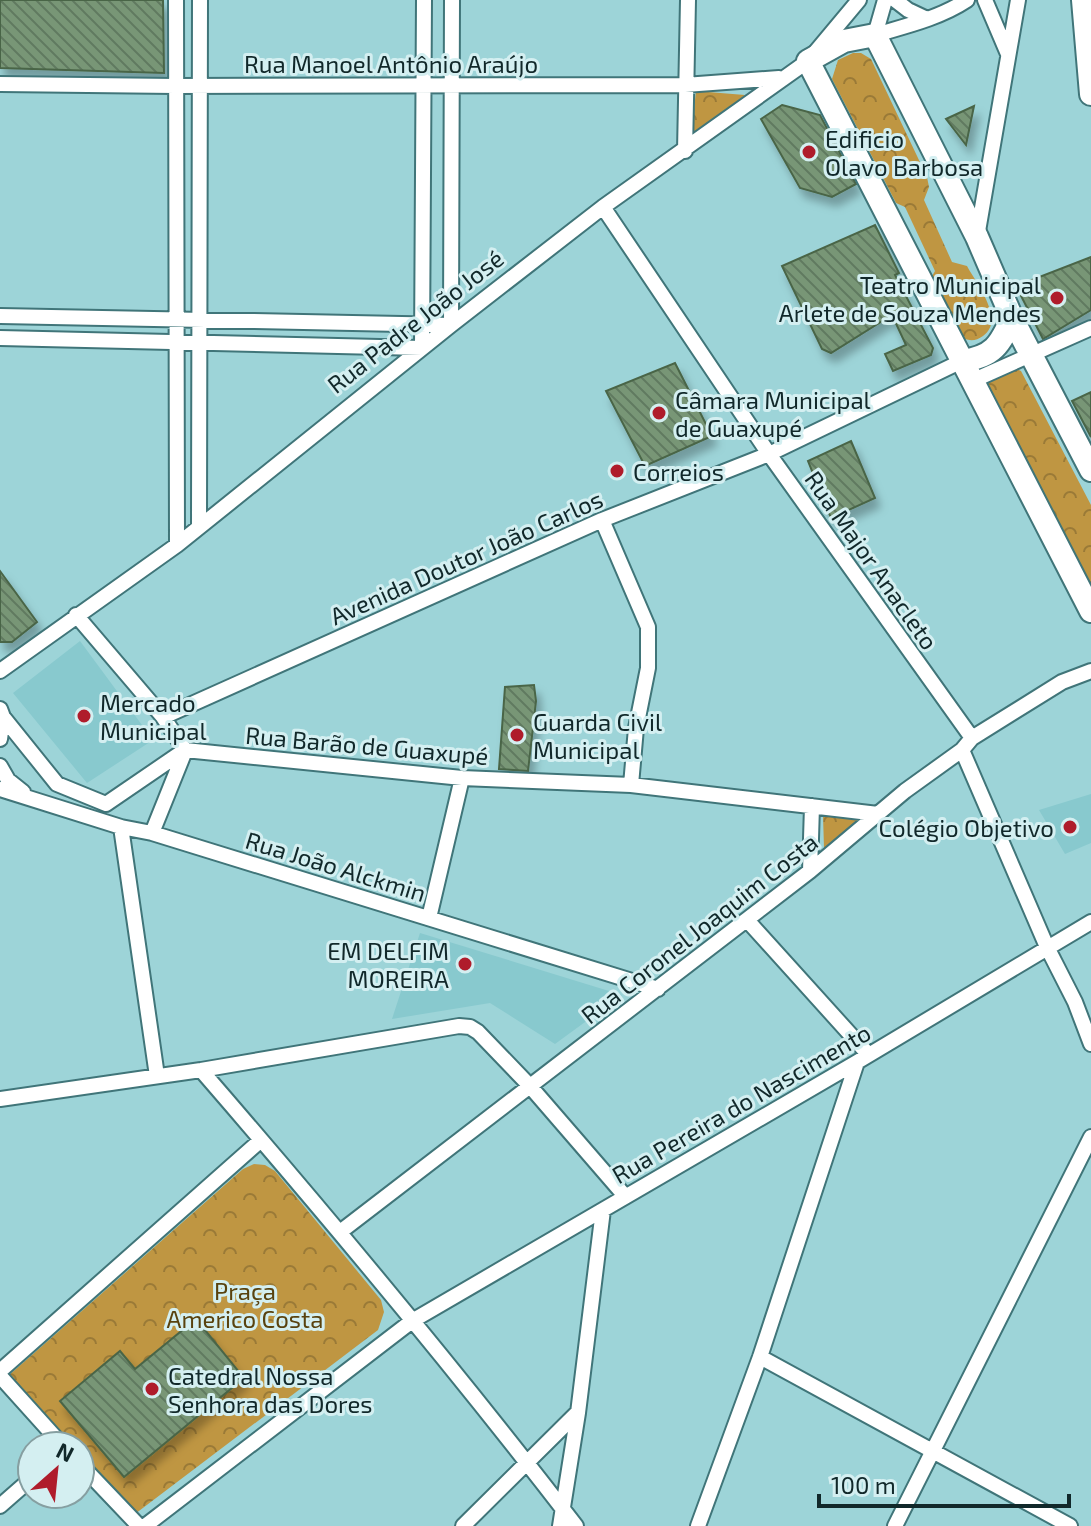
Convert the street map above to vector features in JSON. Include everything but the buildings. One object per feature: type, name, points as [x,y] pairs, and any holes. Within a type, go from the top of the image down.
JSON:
[{"type":"main road","points":[[1083,0],[1091,94]]},
{"type":"main road","name":"Rua Padre João José","points":[[808,61],[844,41],[875,35]]},
{"type":"main road","points":[[875,35],[977,237],[1012,318],[1091,470]]},
{"type":"main road","points":[[808,61],[1091,611]]},
{"type":"main road","points":[[967,371],[976,359],[989,353],[1002,341],[1012,318]]},
{"type":"street","points":[[176,0],[177,545]]},
{"type":"street","points":[[199,525],[200,0]]},
{"type":"street","points":[[0,338],[422,348],[424,0]]},
{"type":"street","points":[[0,316],[451,325],[452,0]]},
{"type":"street","points":[[685,151],[688,0]]},
{"type":"street","points":[[808,61],[859,0]]},
{"type":"street","points":[[875,35],[885,0]]},
{"type":"street","points":[[895,0],[927,19]]},
{"type":"street","points":[[875,35],[927,19],[967,0]]},
{"type":"street","points":[[985,0],[1008,54]]},
{"type":"street","points":[[977,237],[1018,0]]},
{"type":"street","name":"Rua Padre João José","points":[[0,671],[177,545],[603,207],[808,61]]},
{"type":"street","name":"Rua Manoel Antônio Araújo","points":[[0,84],[685,85],[781,78]]},
{"type":"street","name":"Rua Major Anacleto","points":[[603,207],[967,744],[1047,947],[1075,1002],[1091,1044]]},
{"type":"street","name":"Avenida Doutor João Carlos","points":[[163,717],[602,520],[967,371],[1031,354],[1091,328]]},
{"type":"street","points":[[602,520],[648,627],[648,668],[636,728],[631,785]]},
{"type":"street","points":[[76,615],[163,717],[185,750]]},
{"type":"street","name":"Rua Coronel Joaquim Costa","points":[[340,1232],[810,871],[967,744],[1062,682],[1091,671]]},
{"type":"street","points":[[1,715],[57,784],[106,804],[185,750]]},
{"type":"street","points":[[0,739],[1,715]]},
{"type":"street","points":[[152,833],[185,750]]},
{"type":"street","name":"Rua Barão de Guaxupé","points":[[185,750],[462,778],[631,785],[878,814]]},
{"type":"street","points":[[0,766],[8,780],[31,799]]},
{"type":"street","points":[[429,918],[462,778]]},
{"type":"street","name":"Rua João Alckmin","points":[[0,789],[658,989]]},
{"type":"street","points":[[810,871],[812,806]]},
{"type":"street","points":[[121,827],[157,1076]]},
{"type":"street","points":[[698,1526],[863,1058],[747,920]]},
{"type":"street","name":"Rua Pereira do Nascimento","points":[[142,1526],[412,1321],[1091,922]]},
{"type":"street","points":[[0,1099],[201,1070],[459,1026],[478,1032],[529,1085],[625,1196]]},
{"type":"street","points":[[201,1070],[340,1232],[528,1462],[576,1526]]},
{"type":"street","points":[[895,1526],[1091,1137]]},
{"type":"street","points":[[49,1430],[0,1374],[261,1140]]},
{"type":"street","points":[[560,1526],[578,1413],[603,1210]]},
{"type":"street","points":[[760,1357],[1070,1526]]},
{"type":"street","points":[[463,1526],[578,1413]]},
{"type":"street","points":[[96,1480],[142,1526]]},
{"type":"street","points":[[0,1506],[16,1492]]},
{"type":"shaded area","name":"Mercado Municipal","points":[[80,641],[153,740],[87,783],[13,693]]},
{"type":"shaded area","name":"Colégio Objetivo","points":[[1091,794],[1091,843],[1065,854],[1039,810]]},
{"type":"shaded area","name":"EM DELFIM MOREIRA","points":[[420,933],[622,995],[555,1044],[490,1003],[392,1019]]},
{"type":"green space","points":[[861,53],[871,59],[927,177],[929,187],[924,200],[952,262],[967,266],[987,301],[991,321],[989,329],[980,338],[971,340],[958,336],[931,278],[935,271],[905,207],[896,203],[832,79],[838,60]]},
{"type":"green space","points":[[696,91],[745,95],[691,137]]},
{"type":"green space","points":[[1014,368],[1021,371],[1091,505],[1091,595],[984,386],[987,378]]},
{"type":"green space","points":[[823,816],[858,820],[824,848]]},
{"type":"green space","name":"Praça Americo Costa","points":[[254,1164],[265,1165],[275,1171],[381,1300],[384,1312],[378,1330],[131,1517],[96,1477],[96,1430],[55,1430],[8,1376],[243,1169]]},
{"type":"place","name":"Edificio Olavo Barbosa","points":[[809,152]]},
{"type":"place","name":"Teatro Municipal Arlete de Souza Mendes","points":[[1057,298]]},
{"type":"place","name":"Câmara Municipal de Guaxupé","points":[[659,413]]},
{"type":"place","name":"Correios","points":[[617,471]]},
{"type":"place","name":"Mercado Municipal","points":[[84,716]]},
{"type":"place","name":"Guarda Civil Municipal","points":[[517,735]]},
{"type":"place","name":"Colégio Objetivo","points":[[1070,827]]},
{"type":"place","name":"EM DELFIM MOREIRA","points":[[465,964]]},
{"type":"place","name":"Catedral Nossa Senhora das Dores","points":[[152,1389]]}]
